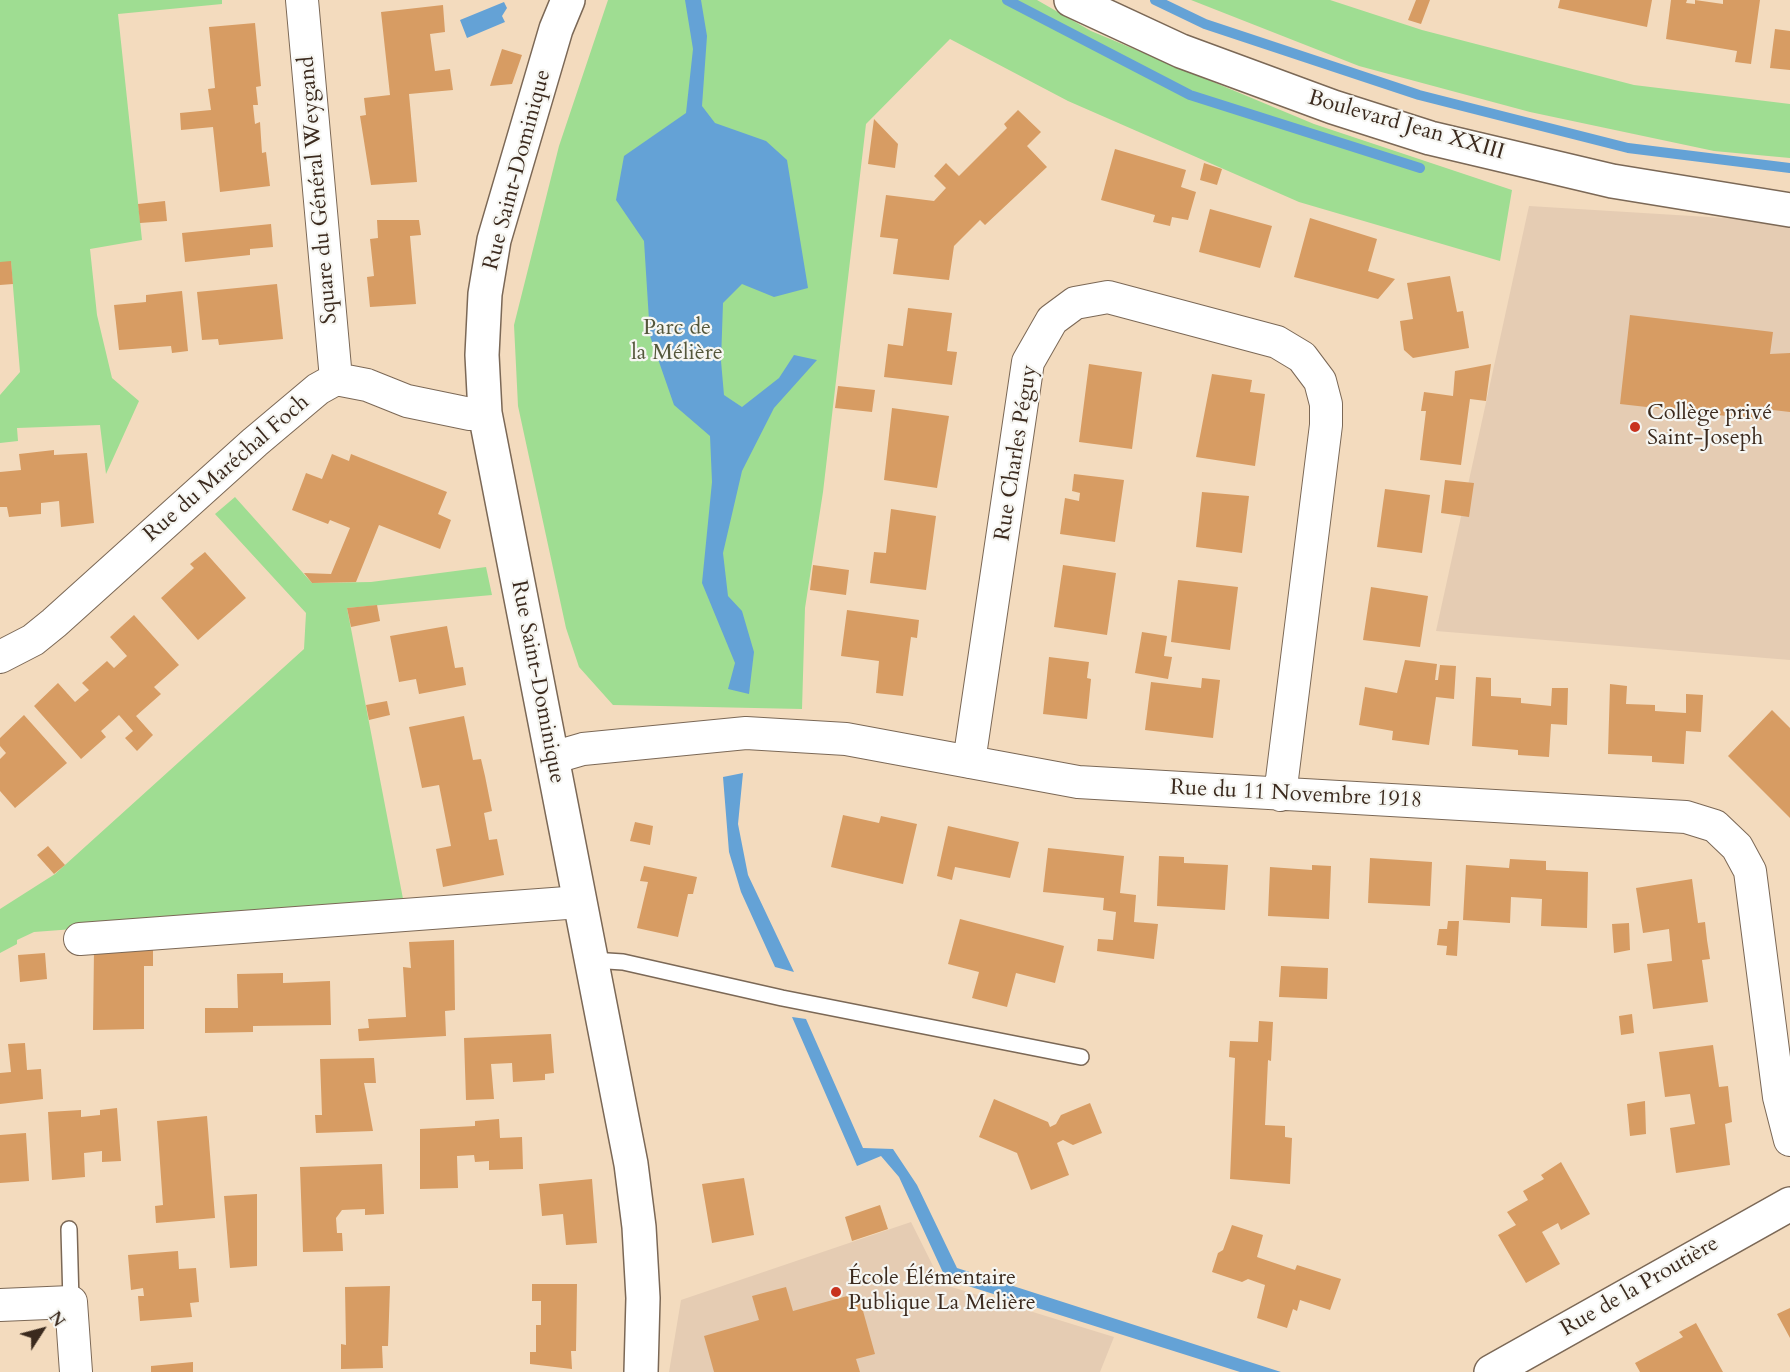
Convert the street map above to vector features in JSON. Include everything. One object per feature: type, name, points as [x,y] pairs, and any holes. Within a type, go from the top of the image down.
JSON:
[{"type":"street","name":"Square du Général Weygand","points":[[302,0],[336,379]]},
{"type":"street","name":"Rue Saint-Dominique","points":[[568,0],[556,30],[494,240],[485,294],[482,343],[485,413],[631,1164],[639,1227],[643,1298],[641,1372]]},
{"type":"street","name":"Boulevard Jean XXIII","points":[[1071,0],[1181,51],[1333,107],[1430,138],[1612,181],[1790,210]]},
{"type":"street","name":"Rue Charles Péguy","points":[[969,762],[1028,362],[1052,320],[1075,303],[1107,297],[1278,342],[1302,357],[1320,381],[1326,404],[1326,425],[1280,795]]},
{"type":"street","points":[[336,379],[367,385],[416,404],[470,414],[485,413]]},
{"type":"street","name":"Rue du Maréchal Foch","points":[[0,657],[33,640],[54,623],[255,442],[318,389],[336,379]]},
{"type":"street","name":"Rue du 11 Novembre 1918","points":[[552,758],[583,749],[746,733],[846,739],[1078,782],[1686,817],[1715,826],[1737,847],[1750,871],[1779,1096],[1790,1140]]},
{"type":"street","points":[[80,939],[580,902]]},
{"type":"street","name":"Rue de la Proutière","points":[[1491,1372],[1790,1204]]},
{"type":"street","points":[[0,1305],[71,1302],[76,1372]]},
{"type":"lane","points":[[592,960],[623,962],[782,998],[1081,1057]]},
{"type":"lane","points":[[69,1229],[71,1302]]},
{"type":"shaded area","name":"Collège privé Saint-Joseph","points":[[1529,206],[1790,222],[1790,660],[1436,631]]},
{"type":"shaded area","name":"École Élémentaire Publique La Melière","points":[[911,1222],[942,1284],[1114,1337],[1100,1372],[669,1372],[681,1300]]},
{"type":"green space","points":[[0,0],[222,0],[222,4],[118,14],[142,240],[90,249],[97,315],[112,378],[139,401],[106,474],[100,425],[17,428],[18,441],[0,443],[0,395],[20,372],[11,262],[0,262]]},
{"type":"green space","name":"Parc de la Mélière","points":[[608,0],[1037,0],[1091,31],[1314,124],[1512,190],[1500,261],[1299,202],[1068,101],[950,39],[866,124],[823,492],[805,608],[802,709],[613,705],[579,667],[566,628],[518,406],[514,325],[559,146]]},
{"type":"green space","points":[[1191,0],[1330,0],[1422,30],[1634,85],[1790,104],[1790,158],[1714,151],[1530,112],[1359,66]]},
{"type":"green space","points":[[235,497],[312,583],[371,582],[486,567],[492,595],[347,608],[404,904],[34,932],[17,940],[17,944],[0,953],[0,909],[55,874],[304,649],[306,613],[215,514]]},
{"type":"water","points":[[685,0],[701,0],[707,36],[702,106],[715,123],[766,141],[787,160],[808,288],[774,297],[742,284],[723,303],[721,361],[724,395],[742,407],[779,378],[794,355],[817,360],[774,408],[742,471],[723,553],[728,596],[742,611],[754,652],[749,694],[728,689],[735,663],[702,583],[712,482],[710,436],[674,405],[650,336],[644,241],[616,200],[624,156],[686,113],[693,49]]},
{"type":"water","points":[[504,2],[507,8],[502,16],[505,22],[467,38],[460,20]]},
{"type":"water","points":[[743,773],[738,824],[748,875],[794,972],[775,967],[741,892],[729,852],[723,777]]},
{"type":"water","points":[[792,1017],[806,1019],[863,1148],[893,1149],[917,1185],[957,1268],[1281,1372],[1240,1372],[946,1279],[899,1177],[881,1156],[857,1166]]},
{"type":"building","points":[[1416,0],[1430,0],[1421,24],[1408,20]]},
{"type":"building","points":[[1560,0],[1652,0],[1647,27],[1558,8]]},
{"type":"building","points":[[1671,0],[1687,0],[1686,3],[1695,4],[1695,0],[1723,4],[1723,0],[1760,0],[1751,64],[1735,62],[1737,51],[1666,39]]},
{"type":"building","points":[[443,5],[445,32],[430,34],[435,71],[450,69],[453,90],[409,94],[417,182],[371,185],[360,116],[366,115],[364,98],[390,95],[381,12]]},
{"type":"building","points":[[255,23],[261,86],[256,87],[258,105],[253,105],[255,124],[260,122],[262,153],[266,152],[270,186],[220,192],[213,127],[181,130],[180,113],[211,110],[208,89],[215,88],[209,27]]},
{"type":"building","points":[[1775,29],[1790,31],[1790,70],[1770,68]]},
{"type":"building","points":[[502,49],[522,55],[512,84],[490,86]]},
{"type":"building","points":[[1018,110],[1041,132],[1027,146],[1047,167],[985,225],[980,220],[954,246],[949,280],[893,274],[898,239],[880,237],[886,195],[934,201],[946,188],[934,176],[946,163],[959,176],[1007,128],[1004,124]]},
{"type":"building","points":[[874,119],[898,144],[895,168],[868,164]]},
{"type":"building","points":[[1115,149],[1186,170],[1181,187],[1196,192],[1188,220],[1172,217],[1170,226],[1153,222],[1155,215],[1101,200]]},
{"type":"building","points":[[1204,163],[1222,169],[1217,185],[1200,180]]},
{"type":"building","points":[[165,201],[167,221],[140,223],[138,204]]},
{"type":"building","points":[[1210,209],[1272,226],[1260,268],[1199,252]]},
{"type":"building","points":[[1310,218],[1377,239],[1368,271],[1395,279],[1378,299],[1294,277]]},
{"type":"building","points":[[377,220],[419,220],[421,235],[410,236],[416,304],[370,307],[367,277],[374,276],[370,239],[378,238]]},
{"type":"building","points":[[271,224],[273,247],[250,249],[250,255],[185,262],[182,233]]},
{"type":"building","points":[[11,261],[13,284],[0,285],[0,262]]},
{"type":"building","points":[[1450,276],[1457,312],[1463,311],[1469,348],[1413,358],[1404,350],[1400,321],[1413,319],[1407,283]]},
{"type":"building","points":[[277,284],[283,339],[219,345],[218,339],[202,340],[197,292]]},
{"type":"building","points":[[182,291],[188,351],[172,353],[171,346],[119,350],[114,305],[146,302],[146,295]]},
{"type":"building","points":[[908,308],[952,313],[947,351],[957,352],[952,385],[884,377],[888,344],[903,346]]},
{"type":"building","points":[[1630,315],[1773,332],[1770,354],[1790,353],[1790,412],[1764,409],[1762,420],[1620,404]]},
{"type":"building","points":[[1089,364],[1142,372],[1132,449],[1079,442]]},
{"type":"building","points":[[1491,364],[1486,401],[1470,399],[1461,465],[1420,460],[1426,411],[1421,411],[1424,392],[1453,396],[1455,371]]},
{"type":"building","points":[[1212,374],[1252,380],[1250,392],[1265,394],[1255,466],[1196,457]]},
{"type":"building","points":[[838,386],[875,390],[872,412],[835,408]]},
{"type":"building","points":[[892,408],[949,416],[937,488],[884,480]]},
{"type":"building","points":[[54,450],[54,455],[87,453],[94,523],[61,527],[59,501],[41,503],[41,514],[9,517],[7,507],[0,507],[0,472],[21,470],[19,454]]},
{"type":"building","points":[[332,454],[349,461],[351,454],[447,492],[438,514],[451,520],[440,549],[379,525],[356,582],[312,583],[304,573],[331,574],[350,528],[330,520],[328,524],[292,510],[306,473],[322,479]]},
{"type":"building","points":[[1074,474],[1124,480],[1115,542],[1060,534],[1065,498],[1079,501],[1080,493],[1072,491]]},
{"type":"building","points":[[1445,480],[1474,483],[1469,517],[1441,513]]},
{"type":"building","points":[[1385,489],[1430,495],[1422,553],[1377,547]]},
{"type":"building","points":[[1202,492],[1249,496],[1242,553],[1196,547]]},
{"type":"building","points":[[891,509],[936,516],[926,590],[870,583],[874,552],[886,553]]},
{"type":"building","points":[[205,552],[246,598],[198,640],[161,598],[194,568],[190,564]]},
{"type":"building","points":[[813,565],[849,570],[846,595],[810,590]]},
{"type":"building","points":[[1063,565],[1116,573],[1107,635],[1054,627]]},
{"type":"building","points":[[1178,580],[1238,587],[1230,650],[1171,642]]},
{"type":"building","points":[[1371,587],[1428,596],[1420,647],[1363,640]]},
{"type":"building","points":[[377,605],[380,621],[351,627],[347,608]]},
{"type":"building","points":[[847,610],[919,620],[917,638],[911,637],[903,696],[876,693],[879,661],[841,656]]},
{"type":"building","points":[[134,615],[179,665],[154,687],[161,694],[136,716],[153,735],[137,751],[125,738],[133,731],[119,715],[101,731],[106,737],[81,759],[34,706],[58,683],[75,702],[89,690],[82,683],[107,661],[114,668],[127,656],[110,637]]},
{"type":"building","points":[[447,626],[455,668],[463,667],[466,685],[419,694],[416,679],[399,682],[390,636]]},
{"type":"building","points":[[1142,632],[1167,636],[1164,656],[1172,657],[1168,679],[1135,673]]},
{"type":"building","points":[[1049,657],[1089,662],[1087,678],[1091,679],[1087,719],[1043,714]]},
{"type":"building","points":[[1405,660],[1437,664],[1435,680],[1438,680],[1440,665],[1456,666],[1454,699],[1436,697],[1429,745],[1392,740],[1393,731],[1359,725],[1365,687],[1397,693]]},
{"type":"building","points":[[1476,677],[1491,678],[1491,696],[1521,698],[1521,703],[1551,706],[1552,688],[1568,688],[1567,725],[1551,724],[1549,757],[1518,755],[1518,750],[1472,746]]},
{"type":"building","points":[[1202,678],[1220,680],[1213,738],[1145,730],[1151,682],[1201,688]]},
{"type":"building","points":[[1610,684],[1627,686],[1626,704],[1655,705],[1655,711],[1686,713],[1686,694],[1703,695],[1701,732],[1686,731],[1684,764],[1652,762],[1652,756],[1608,754]]},
{"type":"building","points":[[387,701],[390,715],[369,720],[366,705]]},
{"type":"building","points":[[1772,710],[1790,728],[1790,818],[1728,756]]},
{"type":"building","points":[[24,715],[67,763],[15,808],[0,791],[0,759],[6,753],[0,746],[0,738]]},
{"type":"building","points":[[464,716],[473,760],[481,759],[485,776],[492,811],[484,813],[489,840],[497,839],[504,875],[443,887],[436,849],[451,846],[439,785],[422,788],[409,727]]},
{"type":"building","points":[[843,815],[879,823],[881,816],[917,824],[903,884],[831,867]]},
{"type":"building","points":[[635,822],[653,826],[650,845],[630,841]]},
{"type":"building","points":[[948,826],[1019,842],[1010,878],[955,867],[952,880],[937,876]]},
{"type":"building","points":[[48,846],[65,865],[54,874],[37,855]]},
{"type":"building","points":[[1048,848],[1124,856],[1120,893],[1136,895],[1134,922],[1158,924],[1154,959],[1097,951],[1098,939],[1113,940],[1116,912],[1103,910],[1104,898],[1043,892]]},
{"type":"building","points":[[1159,856],[1184,857],[1184,863],[1228,865],[1225,910],[1157,906]]},
{"type":"building","points":[[1370,858],[1432,862],[1430,906],[1368,903]]},
{"type":"building","points":[[1510,859],[1546,861],[1546,870],[1588,872],[1587,928],[1541,926],[1542,899],[1527,898],[1511,897],[1510,923],[1463,920],[1466,865],[1509,868]]},
{"type":"building","points":[[1312,865],[1331,866],[1329,919],[1268,916],[1270,867],[1312,870]]},
{"type":"building","points":[[644,866],[697,877],[693,894],[688,894],[678,937],[637,928],[648,882],[640,881]]},
{"type":"building","points":[[1692,879],[1698,923],[1705,922],[1710,959],[1702,960],[1708,1002],[1653,1009],[1647,964],[1672,961],[1669,929],[1643,933],[1636,888]]},
{"type":"building","points":[[960,919],[1064,946],[1055,983],[1016,973],[1007,1007],[972,998],[979,972],[948,964]]},
{"type":"building","points":[[1448,921],[1459,921],[1457,956],[1446,955],[1447,946],[1437,945],[1439,929],[1447,929]]},
{"type":"building","points":[[1629,923],[1630,950],[1614,953],[1612,924]]},
{"type":"building","points":[[454,940],[455,1010],[445,1011],[446,1036],[359,1041],[358,1029],[369,1028],[368,1019],[406,1017],[403,967],[411,968],[409,942]]},
{"type":"building","points":[[153,949],[153,966],[144,966],[144,1029],[93,1030],[94,950]]},
{"type":"building","points":[[45,953],[47,979],[20,982],[18,955]]},
{"type":"building","points":[[1281,966],[1328,968],[1327,999],[1279,997]]},
{"type":"building","points":[[283,973],[283,983],[330,981],[331,1025],[253,1026],[253,1032],[205,1033],[205,1008],[238,1008],[237,974]]},
{"type":"building","points":[[1632,1014],[1634,1033],[1621,1035],[1619,1016]]},
{"type":"building","points":[[1259,1021],[1273,1022],[1271,1061],[1268,1060],[1265,1125],[1285,1126],[1285,1137],[1292,1138],[1290,1184],[1230,1179],[1235,1058],[1229,1057],[1230,1041],[1258,1042]]},
{"type":"building","points":[[551,1034],[554,1073],[545,1074],[545,1080],[513,1082],[512,1063],[491,1064],[494,1099],[466,1100],[464,1038]]},
{"type":"building","points":[[25,1043],[27,1070],[41,1069],[43,1099],[0,1104],[0,1073],[11,1072],[8,1044]]},
{"type":"building","points":[[1713,1045],[1719,1087],[1728,1086],[1732,1122],[1725,1124],[1730,1165],[1676,1173],[1670,1128],[1695,1124],[1690,1094],[1665,1097],[1659,1052]]},
{"type":"building","points":[[374,1058],[376,1083],[364,1083],[373,1131],[316,1133],[315,1115],[322,1115],[320,1059]]},
{"type":"building","points":[[994,1099],[1048,1122],[1050,1127],[1056,1124],[1061,1115],[1090,1103],[1102,1133],[1073,1145],[1063,1140],[1057,1143],[1069,1175],[1031,1190],[1017,1153],[979,1137]]},
{"type":"building","points":[[1645,1101],[1646,1134],[1630,1136],[1627,1104]]},
{"type":"building","points":[[117,1108],[121,1161],[102,1162],[102,1151],[84,1153],[85,1177],[52,1180],[48,1112],[81,1110],[81,1117],[100,1115],[100,1110]]},
{"type":"building","points":[[207,1116],[215,1218],[156,1223],[155,1206],[163,1205],[157,1121]]},
{"type":"building","points":[[499,1119],[500,1138],[522,1137],[523,1169],[489,1170],[489,1161],[475,1162],[474,1155],[457,1156],[458,1188],[420,1189],[420,1129],[475,1126],[475,1121]]},
{"type":"building","points":[[26,1133],[29,1181],[0,1183],[0,1135]]},
{"type":"building","points":[[1561,1162],[1590,1214],[1561,1230],[1558,1223],[1542,1232],[1560,1264],[1526,1283],[1498,1235],[1516,1225],[1507,1212],[1528,1200],[1523,1191],[1544,1179],[1541,1175]]},
{"type":"building","points":[[382,1164],[384,1214],[365,1215],[365,1209],[342,1210],[336,1218],[337,1233],[342,1233],[343,1251],[303,1252],[300,1167]]},
{"type":"building","points":[[744,1178],[754,1235],[712,1243],[702,1184]]},
{"type":"building","points":[[592,1179],[597,1243],[566,1245],[563,1214],[542,1216],[539,1184]]},
{"type":"building","points":[[257,1194],[257,1266],[230,1268],[224,1196]]},
{"type":"building","points":[[880,1205],[888,1229],[852,1241],[845,1217]]},
{"type":"building","points":[[1232,1225],[1263,1235],[1257,1257],[1295,1270],[1297,1265],[1341,1279],[1330,1310],[1300,1300],[1297,1311],[1293,1309],[1287,1328],[1257,1318],[1265,1285],[1248,1279],[1242,1282],[1212,1272],[1218,1253],[1223,1250]]},
{"type":"building","points":[[178,1251],[179,1269],[196,1268],[199,1302],[190,1303],[192,1317],[140,1321],[138,1296],[144,1296],[143,1288],[131,1290],[128,1255]]},
{"type":"building","points":[[532,1284],[577,1284],[576,1351],[571,1351],[572,1369],[530,1364],[530,1352],[536,1352],[536,1325],[541,1325],[541,1301],[532,1301]]},
{"type":"building","points":[[390,1286],[388,1346],[382,1346],[383,1368],[341,1369],[341,1344],[346,1345],[345,1287]]},
{"type":"building","points":[[786,1287],[793,1311],[858,1293],[875,1354],[856,1359],[860,1372],[714,1372],[704,1336],[759,1320],[752,1296]]},
{"type":"building","points":[[1790,1308],[1790,1338],[1777,1314]]},
{"type":"building","points":[[1696,1323],[1723,1372],[1640,1372],[1635,1363],[1683,1337],[1679,1332]]},
{"type":"building","points":[[193,1362],[193,1372],[151,1372],[151,1366]]},
{"type":"waterway","points":[[1007,0],[1190,95],[1420,168]]},
{"type":"waterway","points":[[1155,0],[1205,24],[1419,95],[1628,148],[1790,168]]},
{"type":"place","name":"Collège privé Saint-Joseph","points":[[1635,427]]},
{"type":"place","name":"École Élémentaire Publique La Melière","points":[[836,1292]]}]
